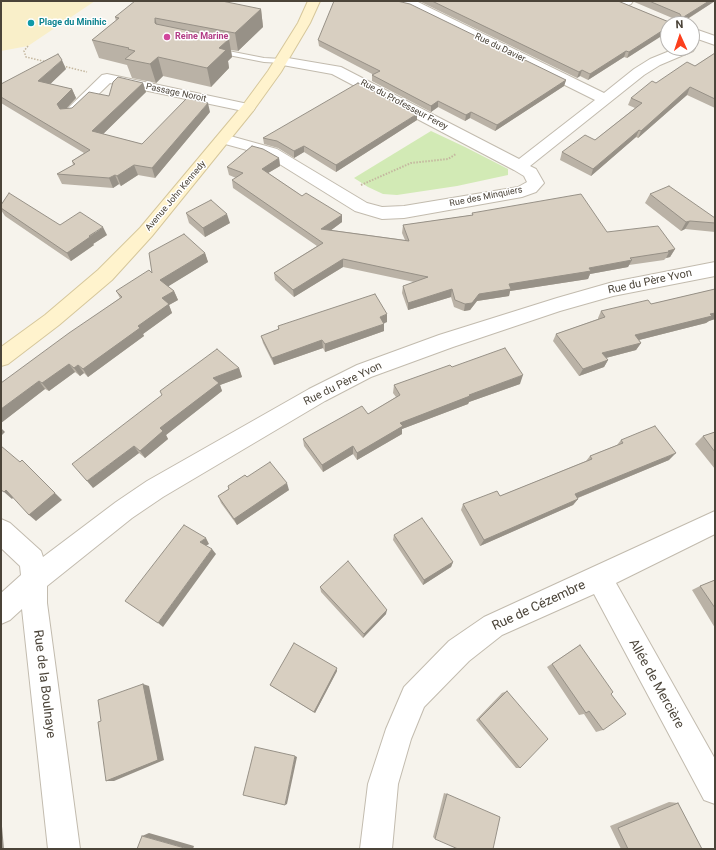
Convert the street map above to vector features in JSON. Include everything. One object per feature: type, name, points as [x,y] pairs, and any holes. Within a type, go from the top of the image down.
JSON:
[{"type":"main road","name":"Avenue John Kennedy","points":[[1,358],[52,320],[105,274],[146,232],[248,108],[282,60],[304,23],[314,1]]},
{"type":"street","name":"Rue du Davier","points":[[394,1],[414,5],[605,99]]},
{"type":"street","points":[[622,2],[637,9]]},
{"type":"street","points":[[700,35],[714,40]]},
{"type":"street","points":[[700,44],[714,40]]},
{"type":"street","points":[[520,166],[639,72],[655,62],[669,56]]},
{"type":"street","name":"Rue du Professeur Ferey","points":[[282,60],[336,70],[520,166]]},
{"type":"street","points":[[70,114],[107,78]]},
{"type":"street","name":"Passage Noroit","points":[[107,78],[248,108]]},
{"type":"street","name":"Rue des Minquiers","points":[[223,139],[271,152],[361,207],[382,213],[404,212],[522,192],[536,183],[530,173],[520,166]]},
{"type":"street","name":"Rue du Père Yvon","points":[[1,611],[34,580],[124,510],[155,489],[317,395],[364,371],[446,341],[557,305],[613,289],[715,269]]},
{"type":"street","name":"Rue de Cézembre","points":[[376,849],[383,784],[396,739],[414,697],[459,651],[494,626],[599,578],[715,522]]},
{"type":"street","name":"Rue de la Boulnaye","points":[[1,531],[32,560],[34,603],[64,849]]},
{"type":"street","name":"Allée de Mercière","points":[[599,578],[715,789]]},
{"type":"lane","points":[[210,48],[264,60],[282,60]]},
{"type":"path","points":[[28,46],[24,51],[26,57],[52,63]]},
{"type":"path","points":[[58,65],[103,75],[107,78]]},
{"type":"path","points":[[341,195],[411,163],[448,159],[475,142]]},
{"type":"green space","points":[[431,131],[508,169],[508,175],[457,186],[397,195],[383,194],[354,178]]},
{"type":"sand","name":"Plage du Minihic","points":[[1,1],[95,1],[28,46],[1,51]]},
{"type":"building","points":[[135,1],[222,1],[261,9],[235,33],[155,18],[156,24],[229,39],[219,48],[226,50],[207,68],[158,57],[150,64],[125,59],[135,51],[128,49],[129,48],[92,40],[119,18],[115,17]]},
{"type":"building","points":[[334,1],[397,1],[410,4],[566,80],[497,125],[471,112],[466,115],[438,101],[431,106],[372,75],[380,71],[318,40]]},
{"type":"building","points":[[432,1],[618,1],[660,18],[660,32],[629,52],[626,51],[590,74],[582,70],[579,72]]},
{"type":"building","points":[[649,1],[709,1],[685,16],[681,16],[680,14]]},
{"type":"building","points":[[715,53],[715,99],[690,87],[641,131],[639,130],[593,169],[562,152],[585,135],[595,140],[642,103],[631,98],[652,81],[656,83],[687,62],[695,66]]},
{"type":"building","points":[[58,54],[62,60],[38,81],[72,89],[57,104],[60,109],[72,108],[89,92],[109,96],[113,82],[118,77],[143,83],[92,131],[142,144],[187,98],[208,103],[152,168],[134,165],[117,176],[115,175],[109,178],[57,174],[75,164],[72,161],[90,150],[1,97],[1,84]]},
{"type":"building","points":[[358,83],[417,114],[336,165],[304,146],[294,151],[277,141],[263,138]]},
{"type":"building","points":[[252,146],[263,149],[279,158],[262,169],[302,196],[306,193],[342,215],[321,229],[409,241],[403,225],[473,215],[472,213],[581,194],[607,232],[658,226],[675,249],[668,251],[669,252],[630,258],[632,260],[589,268],[591,271],[509,284],[511,289],[479,294],[472,303],[465,304],[455,300],[452,289],[408,303],[403,286],[428,277],[343,259],[293,290],[274,273],[323,243],[232,180],[243,173],[227,167]]},
{"type":"building","points":[[669,186],[715,218],[715,223],[686,222],[650,194]]},
{"type":"building","points":[[9,193],[60,225],[80,212],[103,227],[67,253],[1,208],[1,205]]},
{"type":"building","points":[[211,200],[227,214],[203,228],[186,213]]},
{"type":"building","points":[[184,234],[205,253],[160,280],[174,291],[162,298],[169,304],[138,326],[140,328],[83,369],[78,365],[74,368],[69,364],[42,383],[39,381],[1,409],[1,383],[69,333],[122,297],[116,291],[149,270],[152,273],[149,253]]},
{"type":"building","points":[[715,289],[715,313],[710,314],[712,316],[635,335],[641,343],[602,353],[608,360],[583,369],[556,334],[605,317],[601,311],[648,300],[651,304]]},
{"type":"building","points":[[375,294],[387,314],[380,317],[384,324],[325,344],[322,340],[272,358],[261,336],[279,329],[278,326]]},
{"type":"building","points":[[505,348],[523,375],[400,423],[403,426],[357,453],[353,446],[322,465],[303,439],[362,406],[368,414],[400,395],[394,385],[450,365],[452,367]]},
{"type":"building","points":[[217,349],[239,368],[213,378],[219,383],[160,428],[163,431],[140,451],[134,446],[87,481],[72,464],[162,395],[160,391]]},
{"type":"building","points":[[655,426],[676,453],[575,494],[578,499],[484,540],[463,504],[497,491],[500,496],[592,459],[590,456],[623,443],[621,440]]},
{"type":"building","points":[[715,432],[715,452],[703,436]]},
{"type":"building","points":[[1,446],[20,462],[22,460],[55,493],[29,515],[6,490],[4,492],[1,490]]},
{"type":"building","points":[[270,462],[287,483],[234,519],[218,496],[229,489],[228,486],[245,475],[247,477]]},
{"type":"building","points":[[422,518],[453,562],[424,580],[394,535]]},
{"type":"building","points":[[184,525],[206,538],[200,542],[212,549],[158,623],[125,601]]},
{"type":"building","points":[[348,561],[387,610],[364,634],[320,587]]},
{"type":"building","points":[[715,580],[715,608],[700,586]]},
{"type":"building","points":[[294,643],[337,668],[314,712],[270,685]]},
{"type":"building","points":[[580,645],[613,692],[611,694],[626,714],[603,730],[589,711],[586,713],[552,664]]},
{"type":"building","points":[[143,684],[158,760],[106,781],[98,722],[101,721],[98,700]]},
{"type":"building","points":[[507,691],[548,739],[520,768],[479,719]]},
{"type":"building","points":[[255,747],[295,756],[285,805],[243,795]]},
{"type":"building","points":[[447,794],[500,817],[493,849],[458,849],[435,839]]},
{"type":"building","points":[[678,803],[702,849],[628,849],[618,828]]},
{"type":"building","points":[[142,836],[188,849],[137,849]]},
{"type":"place","name":"Plage du Minihic","points":[[31,23]]},
{"type":"place","name":"Reine Marine","points":[[167,37]]}]
